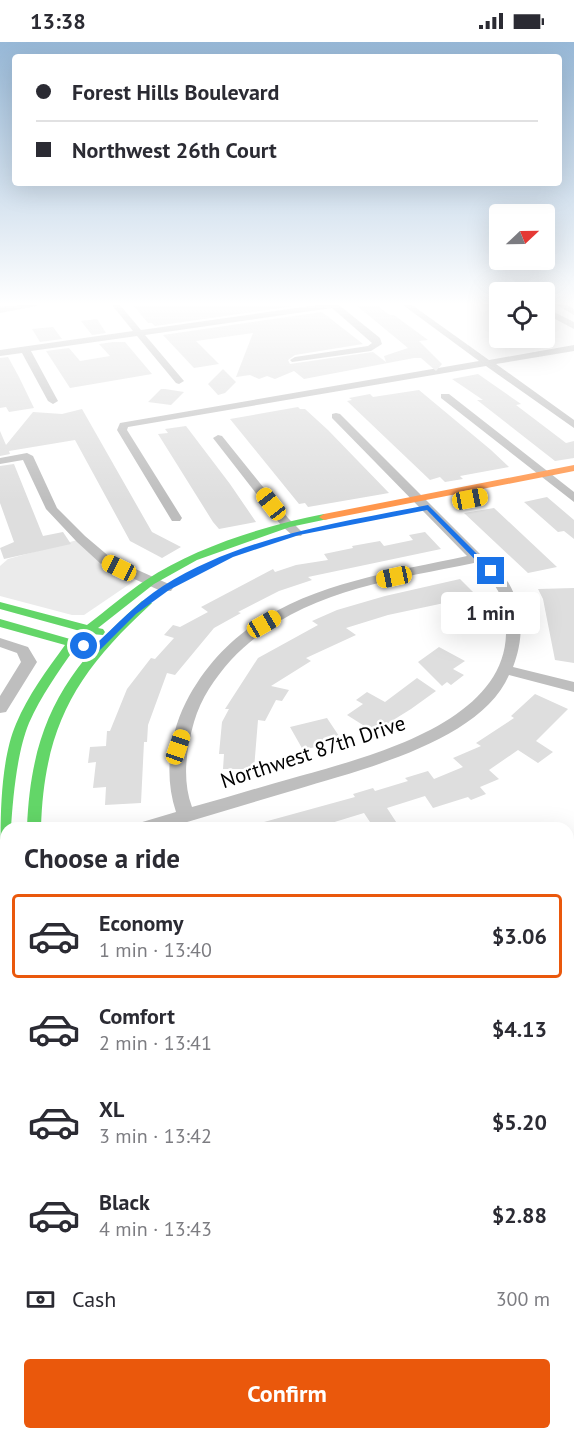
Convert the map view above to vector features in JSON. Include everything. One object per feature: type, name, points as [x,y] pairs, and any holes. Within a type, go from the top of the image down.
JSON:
[{"type":"street","points":[[36,370],[53,401]]},
{"type":"street","points":[[170,370],[179,381]]},
{"type":"street","points":[[446,396],[574,498]]},
{"type":"street","points":[[336,416],[503,585],[512,609],[514,639],[507,670],[574,687]]},
{"type":"street","points":[[218,438],[293,529]]},
{"type":"street","points":[[0,461],[27,456],[52,509],[81,539],[106,561],[166,588]]},
{"type":"street","points":[[4,822],[6,791],[22,725],[44,683],[72,643],[150,582],[193,558],[239,540],[549,478],[574,468]]},
{"type":"street","points":[[549,478],[574,478]]},
{"type":"street","points":[[33,822],[32,813],[38,768],[50,727],[70,687],[109,634],[133,612],[166,588],[230,555],[293,529]]},
{"type":"street","points":[[186,815],[178,789],[178,747],[190,710],[206,678],[232,649],[264,624],[305,601],[352,586],[478,558]]},
{"type":"street","points":[[0,606],[109,634]]},
{"type":"street","points":[[0,623],[96,650]]},
{"type":"street","points":[[0,642],[22,648],[28,655],[29,662],[0,708]]},
{"type":"street","name":"Northwest 87th Drive","points":[[164,822],[381,759],[424,741],[462,719],[487,695],[507,670]]},
{"type":"shaded area","points":[[81,539],[140,577],[84,615],[72,615],[0,596],[0,566],[8,559]]},
{"type":"building","points":[[0,370],[15,370],[34,408],[9,412],[6,407],[0,408]]},
{"type":"building","points":[[58,370],[149,370],[152,374],[70,388]]},
{"type":"building","points":[[222,370],[236,382],[225,393],[218,395],[208,384]]},
{"type":"building","points":[[239,370],[350,370],[304,379],[294,371],[275,379],[267,376],[259,379],[250,375],[236,377]]},
{"type":"building","points":[[478,374],[521,404],[516,405],[566,443],[574,441],[574,458],[555,461],[477,400],[483,400],[452,379]]},
{"type":"building","points":[[161,389],[184,392],[171,405],[148,402]]},
{"type":"building","points":[[419,390],[509,467],[460,476],[463,479],[445,482],[440,477],[430,480],[347,401],[352,400],[349,398],[370,394],[373,397]]},
{"type":"building","points":[[298,407],[305,409],[328,430],[389,493],[308,507],[305,503],[299,504],[230,419]]},
{"type":"building","points":[[82,409],[152,532],[181,547],[162,558],[130,541],[75,440],[9,451],[10,454],[0,456],[0,431],[6,445],[33,412],[62,414]]},
{"type":"building","points":[[186,426],[256,522],[219,529],[213,522],[158,434],[168,433],[165,429]]},
{"type":"building","points":[[14,464],[43,536],[63,532],[71,544],[4,559],[0,548],[14,542],[0,503],[0,466]]},
{"type":"building","points":[[547,497],[574,520],[574,539],[564,531],[558,532],[524,502]]},
{"type":"building","points":[[494,508],[557,567],[528,573],[464,513]]},
{"type":"building","points":[[425,532],[441,549],[308,577],[312,580],[279,591],[238,612],[241,613],[214,628],[175,675],[167,673],[148,725],[147,742],[144,742],[141,803],[105,805],[106,787],[93,788],[96,762],[88,763],[90,747],[106,746],[107,731],[110,731],[127,689],[151,658],[155,659],[174,638],[164,635],[173,625],[180,627],[208,612],[201,607],[273,569],[275,572],[296,565],[328,560],[324,554],[353,548],[352,546],[380,541],[384,546],[413,540],[409,535]]},
{"type":"building","points":[[460,579],[477,596],[388,615],[346,628],[356,635],[306,658],[311,661],[271,686],[289,690],[282,701],[276,700],[265,721],[258,720],[254,769],[223,769],[224,754],[219,754],[222,722],[229,709],[225,709],[258,658],[318,625],[312,621],[337,610],[385,596]]},
{"type":"building","points":[[574,588],[574,663],[555,660],[543,599],[538,589]]},
{"type":"building","points":[[439,647],[465,661],[453,669],[464,675],[451,685],[447,682],[442,686],[418,662]]},
{"type":"building","points":[[417,678],[436,691],[374,732],[347,715],[363,704],[356,700],[367,692],[385,702]]},
{"type":"building","points":[[535,694],[568,709],[536,741],[553,752],[538,763],[518,750],[489,770],[499,779],[480,787],[486,794],[471,800],[468,797],[433,808],[425,796],[387,808],[396,822],[370,822],[364,813],[335,822],[264,822],[355,797],[353,794],[373,788],[375,791],[408,781],[405,778],[428,771],[434,779],[463,767],[453,758],[481,746],[476,743],[514,718],[511,716]]},
{"type":"building","points":[[327,718],[339,736],[321,741],[323,745],[303,750],[290,727]]},
{"type":"waterway","points":[[176,518],[122,430],[124,425],[444,370]]},
{"type":"waterway","points":[[498,370],[574,425]]},
{"type":"traffic: fast","points":[[4,822],[6,791],[22,725],[44,683],[72,643],[150,582],[193,558],[288,524],[324,517]]},
{"type":"traffic: fast","points":[[34,822],[35,793],[41,761],[50,730],[62,702],[78,675],[98,650],[146,603]]},
{"type":"traffic: fast","points":[[0,605],[99,632]]},
{"type":"traffic: fast","points":[[0,623],[85,647]]},
{"type":"traffic: slow","points":[[324,517],[574,468]]},
{"type":"route","points":[[84,646],[96,650],[109,634],[133,612],[166,588],[230,555],[297,533],[428,507],[491,571]]}]
